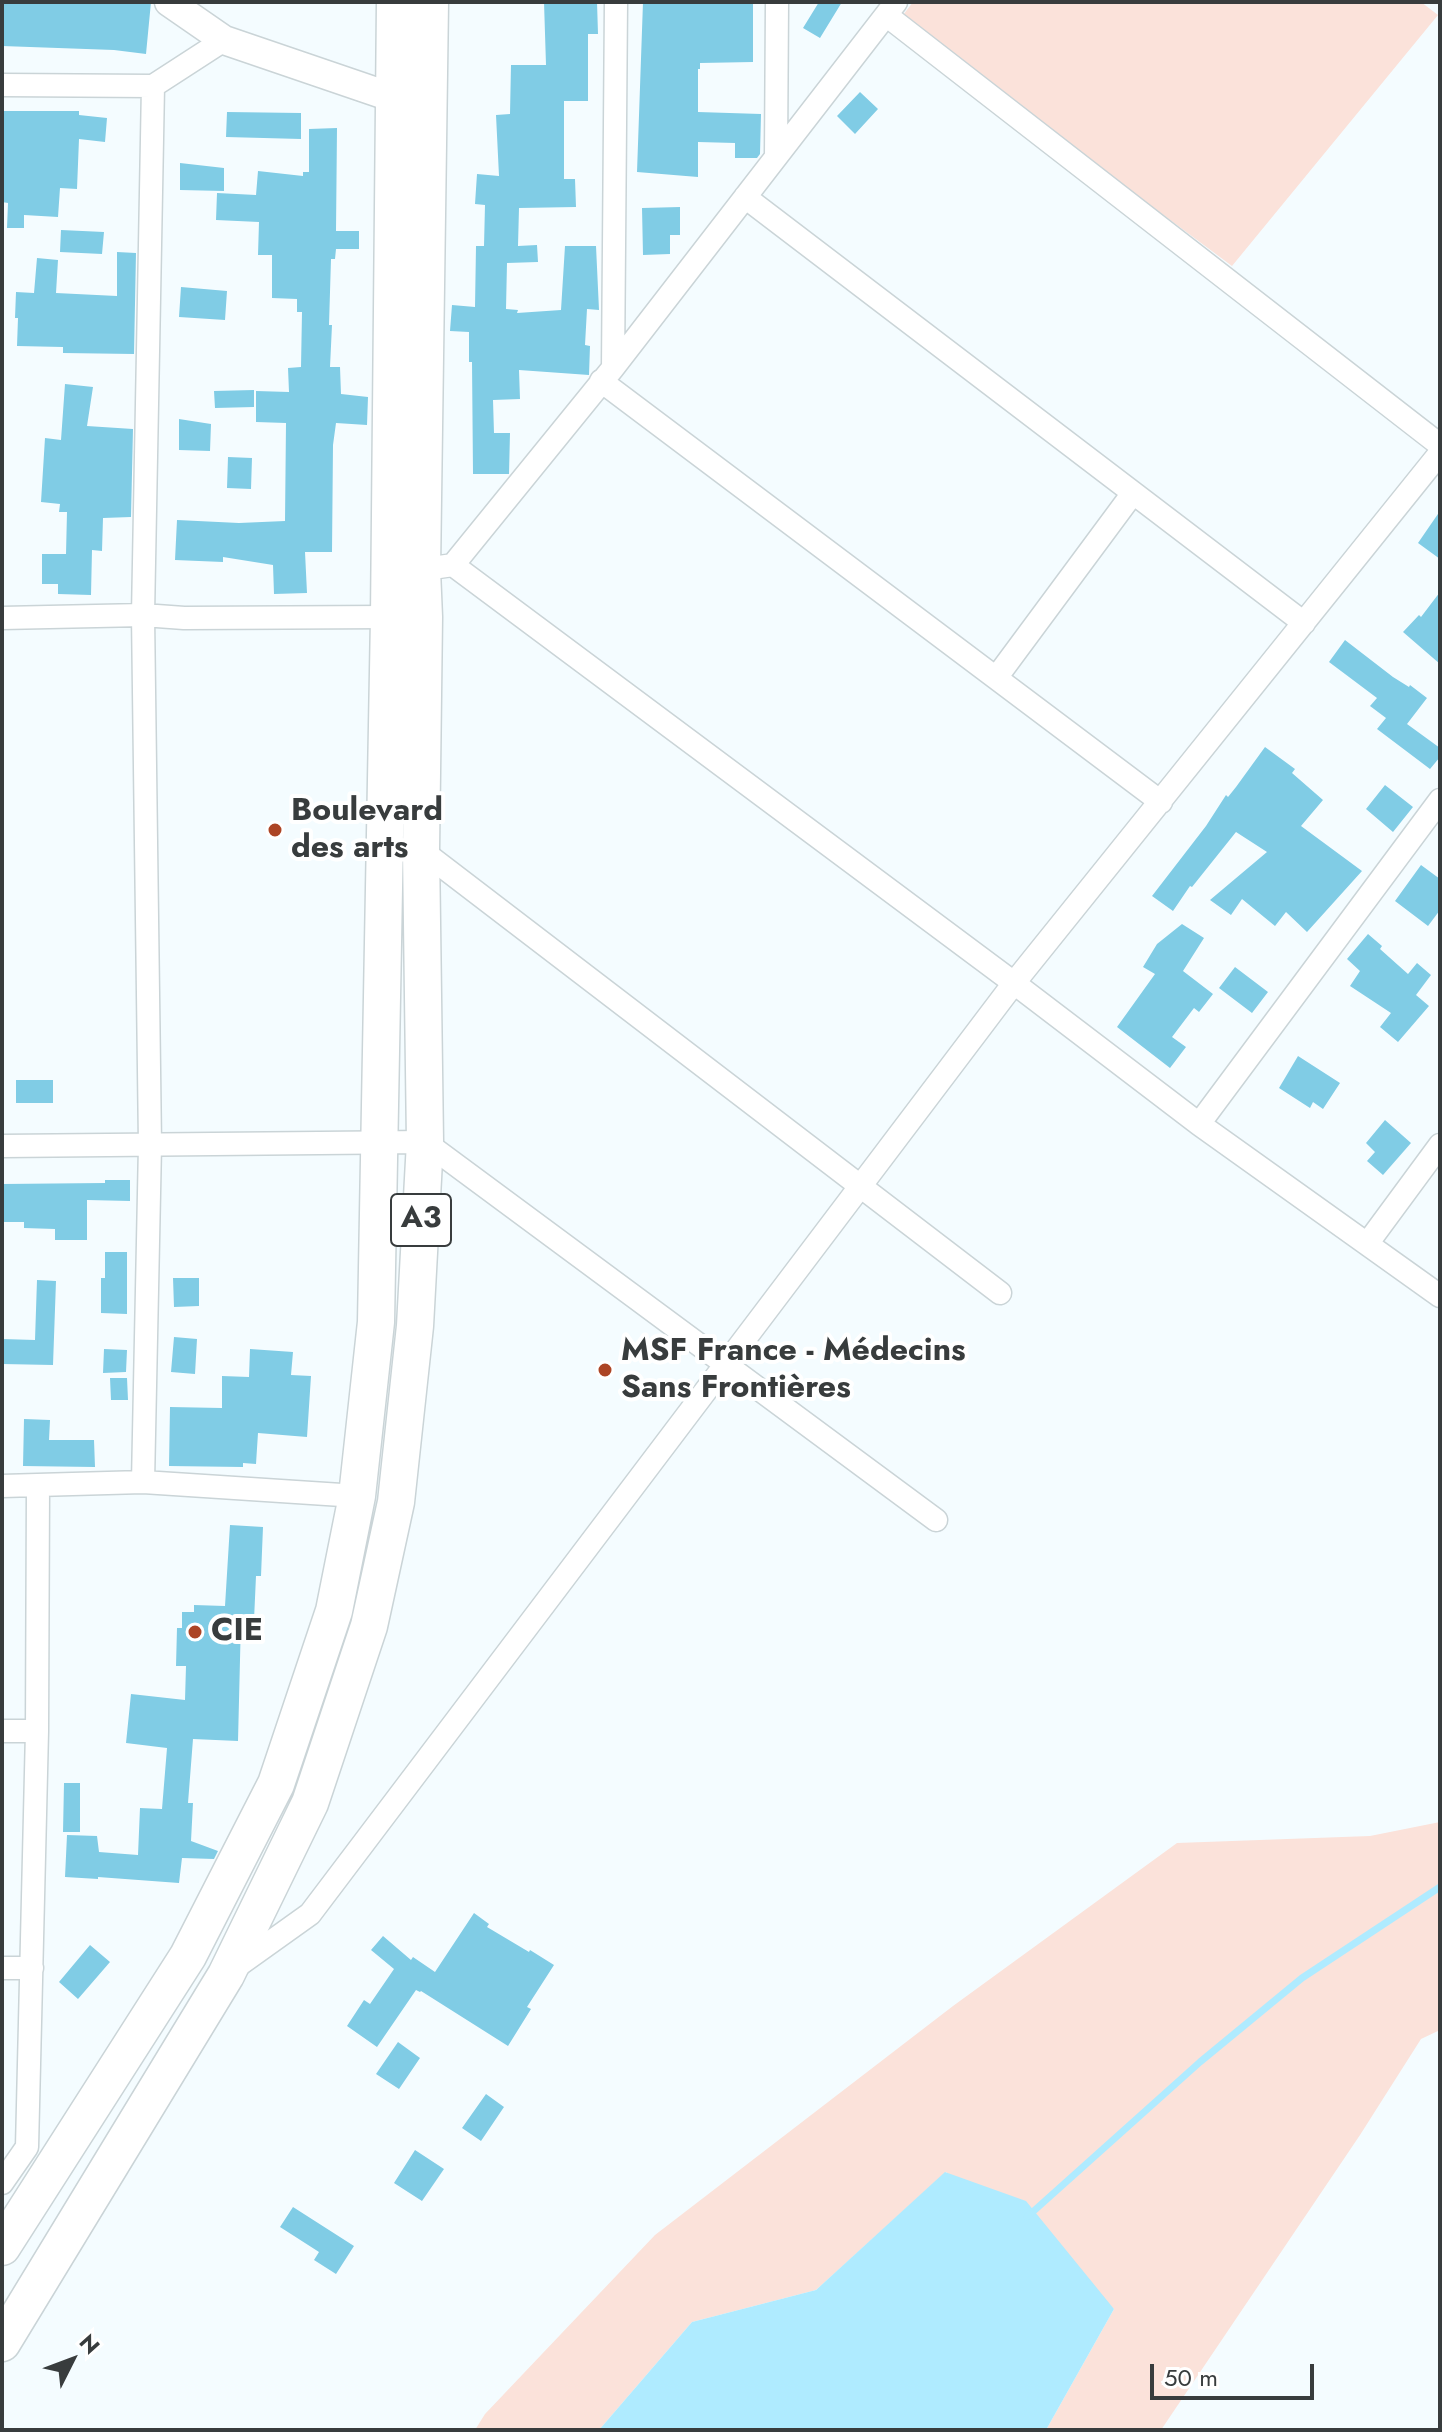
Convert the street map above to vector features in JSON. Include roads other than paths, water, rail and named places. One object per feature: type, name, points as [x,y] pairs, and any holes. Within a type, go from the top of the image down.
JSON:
[{"type":"highway","name":"A3","points":[[2,2343],[226,1975],[310,1803],[369,1626],[396,1502],[415,1326],[425,1142],[421,850],[424,617],[394,98],[395,2]]},
{"type":"highway","name":"A3","points":[[2,2247],[188,1956],[276,1784],[334,1611],[357,1496],[376,1322],[389,617],[421,569],[430,2]]},
{"type":"street","points":[[169,2],[224,40],[394,98],[430,102]]},
{"type":"street","points":[[607,374],[616,2]]},
{"type":"street","points":[[776,156],[777,2]]},
{"type":"street","points":[[1440,445],[891,9],[607,374],[421,569],[1014,983],[1199,1124],[1440,1296]]},
{"type":"street","points":[[2,85],[153,86],[224,40]]},
{"type":"street","points":[[143,1482],[150,1145],[143,615],[153,86]]},
{"type":"street","points":[[745,197],[1304,623]]},
{"type":"street","points":[[607,374],[996,678],[1161,802]]},
{"type":"street","points":[[226,1975],[310,1914],[1014,983],[1440,453]]},
{"type":"street","points":[[996,678],[1133,493]]},
{"type":"street","points":[[2,618],[143,615],[197,618],[389,617]]},
{"type":"street","points":[[1199,1124],[1440,800]]},
{"type":"street","points":[[421,850],[1000,1293]]},
{"type":"street","points":[[2,1146],[425,1142],[936,1520]]},
{"type":"street","points":[[1367,1244],[1440,1145]]},
{"type":"street","points":[[2,1486],[143,1482],[357,1496]]},
{"type":"street","points":[[2,2183],[27,2147],[37,1731],[38,1486]]},
{"type":"street","points":[[2,1731],[37,1731]]},
{"type":"street","points":[[2,1968],[32,1968]]},
{"type":"water","points":[[945,2172],[1026,2201],[1114,2309],[1046,2430],[599,2430],[692,2322],[816,2290]]},
{"type":"waterway","points":[[1027,2217],[1200,2062],[1302,1978],[1440,1887]]},
{"type":"place","name":"Boulevard des arts","points":[[275,830]]},
{"type":"place","name":"MSF France - Médecins Sans Frontières","points":[[605,1370]]},
{"type":"place","name":"CIE","points":[[195,1632]]}]
